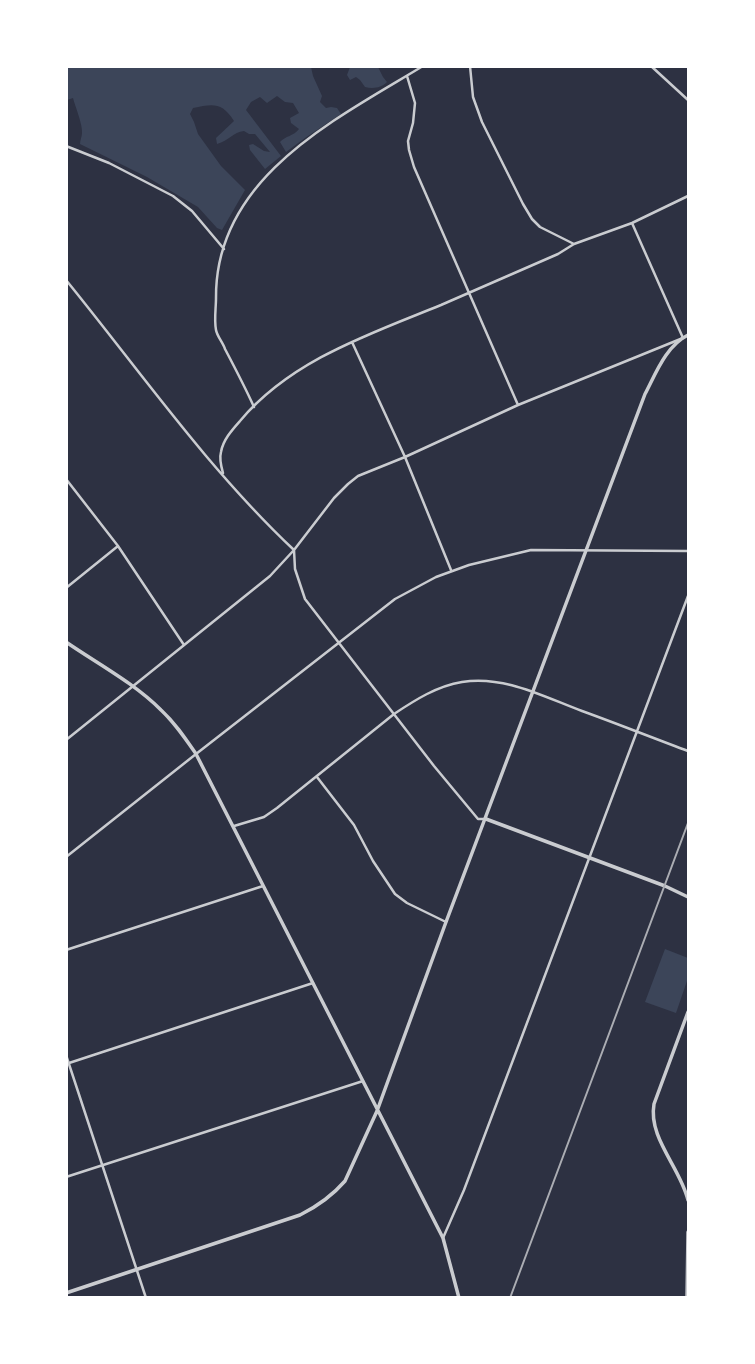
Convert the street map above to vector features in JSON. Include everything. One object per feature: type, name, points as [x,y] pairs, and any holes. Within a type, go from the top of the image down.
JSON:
[{"type":"street","points":[[254,407],[216,330],[218,268],[230,230],[248,195],[293,150],[423,66]]},
{"type":"street","points":[[470,66],[473,97],[482,122],[523,204],[540,227],[574,243]]},
{"type":"street","points":[[651,66],[688,97]]},
{"type":"street","points":[[407,76],[415,103],[408,141],[414,167],[518,405]]},
{"type":"street","points":[[66,146],[109,163],[173,196],[192,211],[224,248]]},
{"type":"street","points":[[223,475],[220,462],[225,440],[247,413],[299,370],[331,351],[558,254],[574,243],[632,223],[688,197]]},
{"type":"street","points":[[632,223],[683,338]]},
{"type":"street","points":[[66,280],[223,475],[294,550],[295,569],[305,599],[478,819],[486,819],[688,897]]},
{"type":"street","points":[[66,740],[251,594],[294,550],[334,498],[358,476],[518,405],[688,335]]},
{"type":"street","points":[[66,1293],[300,1215],[320,1204],[345,1181],[377,1111],[645,394],[661,363],[683,338]]},
{"type":"street","points":[[352,342],[405,457],[452,570]]},
{"type":"street","points":[[66,479],[118,546],[185,646]]},
{"type":"street","points":[[66,588],[118,546]]},
{"type":"street","points":[[66,857],[395,599],[427,581],[488,559],[531,550],[688,551]]},
{"type":"street","points":[[443,1238],[464,1190],[688,596]]},
{"type":"street","points":[[66,642],[133,687],[160,709],[182,732],[196,754],[443,1238],[459,1297]]},
{"type":"street","points":[[234,825],[264,817],[277,808],[394,714],[434,691],[463,682],[486,681],[518,687],[688,751]]},
{"type":"street","points":[[317,777],[354,825],[373,861],[396,894],[407,903],[446,922]]},
{"type":"street","points":[[66,950],[263,886]]},
{"type":"street","points":[[68,1063],[313,983]]},
{"type":"street","points":[[688,1012],[654,1104],[652,1118],[682,1180],[688,1199]]},
{"type":"street","points":[[682,1029],[688,1031]]},
{"type":"street","points":[[66,1055],[146,1297]]},
{"type":"street","points":[[66,1177],[364,1081]]},
{"type":"street","points":[[687,1297],[688,1232]]},
{"type":"shaded area","points":[[66,67],[311,67],[322,96],[320,102],[326,108],[337,108],[341,114],[286,152],[280,142],[299,129],[291,123],[290,118],[299,113],[293,103],[285,102],[277,96],[267,103],[260,97],[251,102],[246,110],[281,156],[265,169],[249,145],[253,144],[270,152],[255,134],[240,132],[217,144],[216,138],[234,121],[221,107],[193,108],[190,114],[198,134],[221,166],[245,190],[222,230],[198,207],[147,177],[80,144],[80,121],[73,98],[67,100]]},
{"type":"shaded area","points":[[350,67],[378,67],[387,82],[377,88],[365,87],[356,77],[350,80],[347,75]]},
{"type":"shaded area","points":[[665,949],[688,958],[688,978],[676,1013],[645,1002]]},
{"type":"railway","points":[[510,1298],[688,823]]}]
